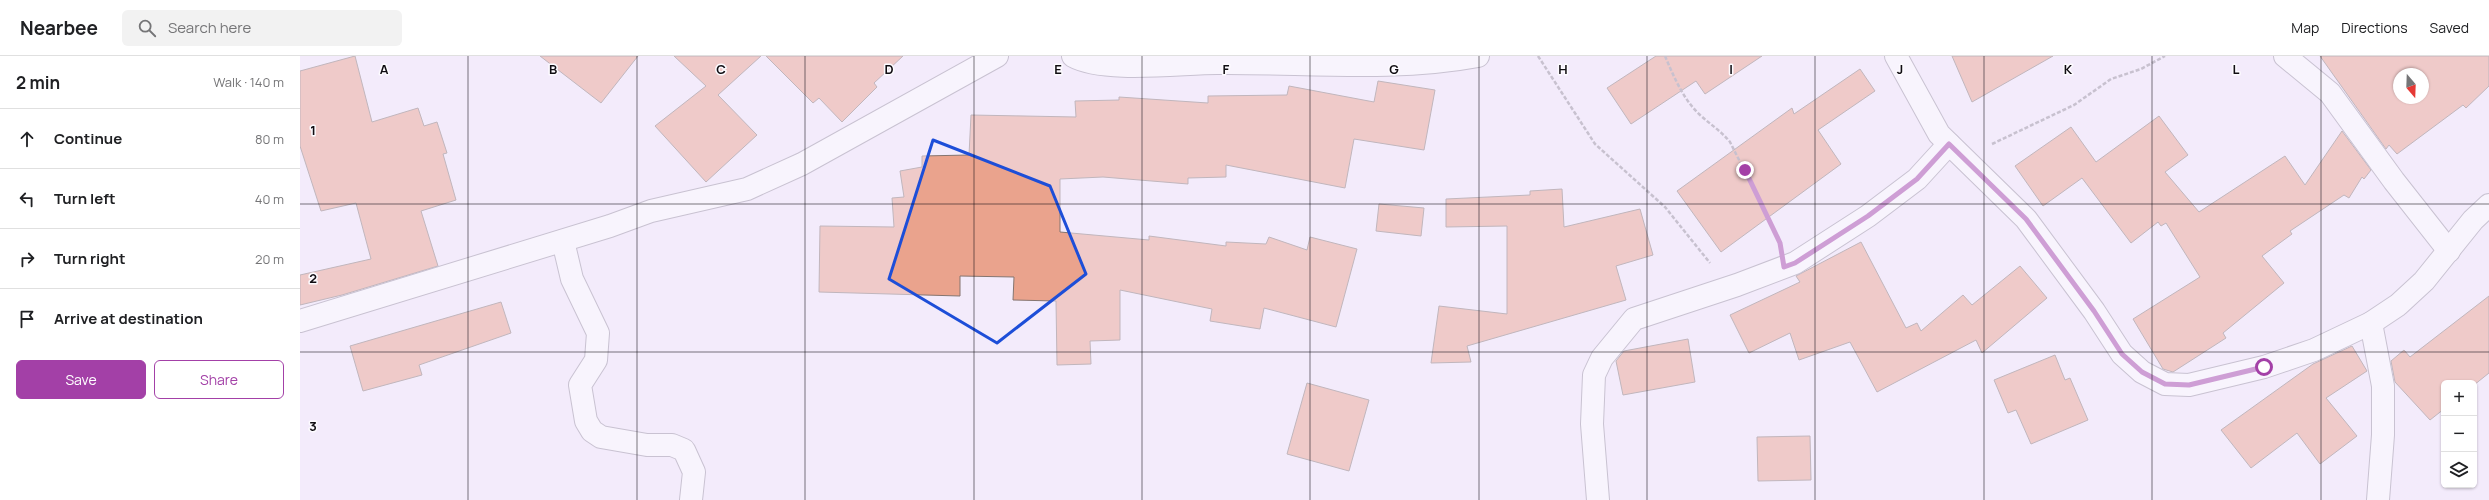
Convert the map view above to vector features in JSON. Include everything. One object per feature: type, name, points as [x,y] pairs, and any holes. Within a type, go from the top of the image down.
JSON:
[{"type":"street","points":[[300,321],[563,241],[650,211],[747,189],[802,164],[997,56]]},
{"type":"street","points":[[1073,56],[1100,66],[1218,63],[1376,64],[1437,62],[1477,56]]},
{"type":"street","points":[[1896,56],[1939,134],[2026,219],[2085,298],[2122,354],[2142,372],[2165,384],[2189,385],[2264,367],[2314,350],[2371,322],[2398,305],[2424,281],[2473,220],[2489,205]]},
{"type":"street","points":[[2284,56],[2330,93],[2394,181],[2449,251]]},
{"type":"street","points":[[1598,500],[1592,424],[1594,375],[1602,358],[1634,319],[1737,285],[1795,263],[1868,216],[1956,150]]},
{"type":"street","points":[[563,241],[572,280],[598,333],[596,360],[580,385],[586,421],[592,431],[601,437],[647,445],[672,445],[684,450],[694,472],[691,500]]},
{"type":"street","points":[[2371,322],[2383,386],[2383,435],[2378,500]]},
{"type":"path","points":[[1538,56],[1595,144],[1665,207],[1705,259],[1737,285]]},
{"type":"path","points":[[1665,56],[1684,97],[1700,115],[1720,130],[1730,142],[1772,223],[1780,243],[1784,267]]},
{"type":"path","points":[[1956,150],[2074,105],[2110,79],[2142,69],[2165,56]]},
{"type":"highlighted area","points":[[933,140],[1050,186],[1086,274],[997,343],[889,279]]},
{"type":"building","points":[[355,56],[372,122],[418,108],[424,126],[437,122],[447,153],[443,154],[456,200],[421,211],[438,266],[342,295],[300,305],[300,275],[371,259],[356,203],[321,211],[300,146],[300,71]]},
{"type":"building","points":[[540,56],[638,56],[601,103]]},
{"type":"building","points":[[674,56],[761,56],[718,95],[757,135],[706,182],[655,126],[706,86]]},
{"type":"building","points":[[766,56],[903,56],[874,83],[877,87],[842,122],[819,98],[813,103]]},
{"type":"building","points":[[1656,56],[1762,56],[1705,94],[1696,81],[1631,124],[1607,88]]},
{"type":"building","points":[[1952,56],[2053,56],[1972,102]]},
{"type":"building","points":[[2320,56],[2489,56],[2489,86],[2466,108],[2463,105],[2397,154],[2389,145],[2386,149]]},
{"type":"building","points":[[1860,69],[1875,91],[1818,130],[1841,164],[1721,252],[1677,191],[1792,108],[1794,114]]},
{"type":"building","points":[[1378,81],[1435,90],[1424,150],[1354,139],[1345,188],[1226,165],[1226,177],[1188,178],[1188,184],[1103,177],[1060,179],[1060,232],[1149,240],[1149,236],[1226,246],[1226,242],[1266,244],[1269,237],[1307,250],[1310,237],[1357,249],[1336,327],[1264,308],[1260,329],[1210,321],[1212,309],[1120,290],[1120,340],[1090,341],[1091,364],[1057,365],[1056,301],[1013,300],[1014,277],[960,276],[960,296],[819,292],[820,226],[894,227],[892,198],[904,197],[900,171],[922,167],[922,156],[969,155],[971,115],[1076,117],[1075,101],[1119,100],[1119,97],[1208,103],[1208,96],[1287,95],[1289,86],[1374,102]]},
{"type":"building","points":[[2159,116],[2188,155],[2165,172],[2199,212],[2285,156],[2305,185],[2342,131],[2371,170],[2364,179],[2362,177],[2349,198],[2344,195],[2290,231],[2292,234],[2262,256],[2284,283],[2223,333],[2226,338],[2173,372],[2163,369],[2133,319],[2200,277],[2166,223],[2161,226],[2158,222],[2131,243],[2082,178],[2043,206],[2015,166],[2071,127],[2096,162]]},
{"type":"building","points":[[1562,189],[1564,227],[1640,209],[1653,255],[1616,266],[1626,300],[1467,346],[1471,362],[1431,363],[1439,306],[1507,314],[1507,226],[1446,227],[1446,199],[1530,195],[1530,191]]},
{"type":"building","points":[[1379,204],[1424,208],[1421,236],[1376,231]]},
{"type":"building","points":[[1861,242],[1906,328],[1917,323],[1921,331],[1963,295],[1972,305],[2020,266],[2047,298],[1982,353],[1976,340],[1877,392],[1850,342],[1799,360],[1790,333],[1749,353],[1730,315],[1800,282],[1796,276]]},
{"type":"building","points":[[2489,296],[2489,373],[2477,383],[2477,380],[2441,380],[2441,411],[2430,420],[2395,382],[2391,361],[2404,350],[2410,357]]},
{"type":"building","points":[[501,302],[511,333],[419,365],[422,375],[363,391],[350,346]]},
{"type":"building","points":[[1688,339],[1695,382],[1623,395],[1616,361],[1624,351]]},
{"type":"building","points":[[2352,346],[2367,371],[2326,398],[2357,436],[2320,464],[2297,433],[2251,468],[2221,430],[2313,364]]},
{"type":"building","points":[[2055,355],[2065,380],[2070,378],[2088,420],[2031,444],[2016,410],[2008,413],[1994,380]]},
{"type":"building","points":[[1307,383],[1369,400],[1349,471],[1287,454]]},
{"type":"building","points":[[1810,436],[1811,480],[1758,481],[1757,437]]},
{"type":"route","points":[[1745,170],[1772,223],[1780,243],[1784,267],[1795,263],[1868,216],[1917,179],[1949,144],[2026,219],[2067,272],[2122,354],[2142,372],[2165,384],[2189,385],[2264,367]]}]
